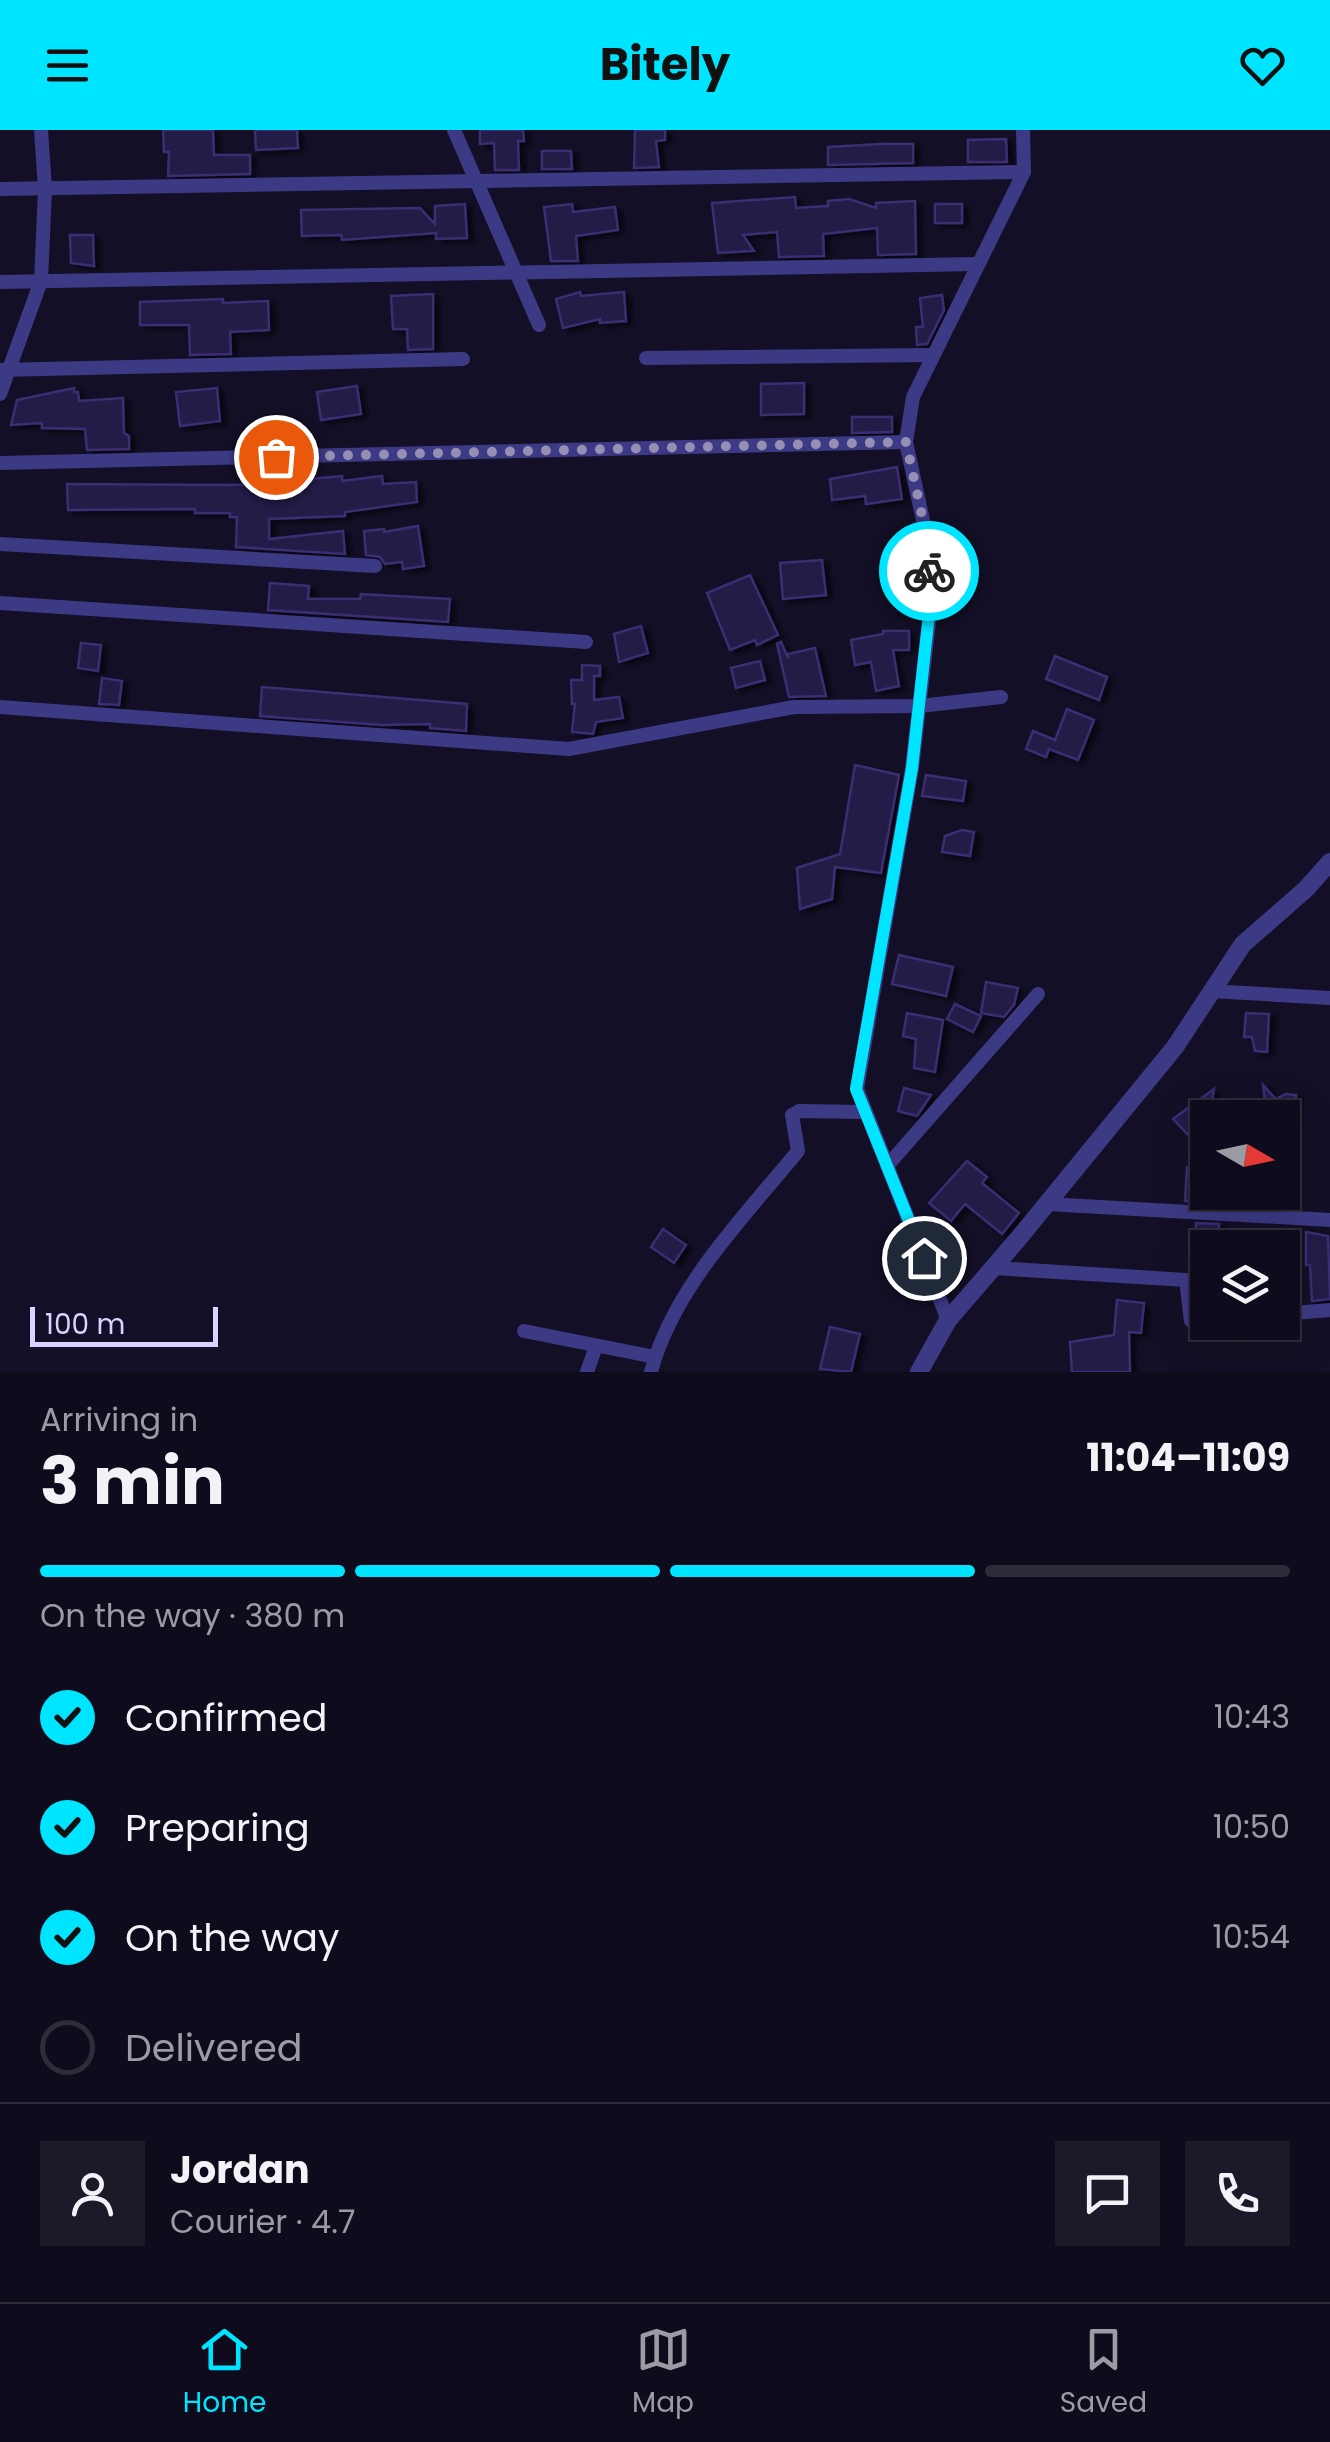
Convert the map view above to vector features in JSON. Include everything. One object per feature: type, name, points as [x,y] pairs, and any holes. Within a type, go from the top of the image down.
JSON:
[{"type":"street","points":[[0,394],[4,370],[41,282],[46,189],[40,130]]},
{"type":"street","points":[[454,130],[539,325]]},
{"type":"street","points":[[948,1320],[856,1089],[912,768],[930,605],[928,543],[906,442],[913,397],[1024,172],[1023,130]]},
{"type":"street","points":[[0,189],[1024,172]]},
{"type":"street","points":[[0,282],[976,264]]},
{"type":"street","points":[[646,358],[934,355]]},
{"type":"street","points":[[4,370],[463,358]]},
{"type":"street","points":[[0,463],[906,442]]},
{"type":"street","points":[[0,544],[375,566]]},
{"type":"street","points":[[0,603],[586,642]]},
{"type":"street","points":[[0,706],[570,749],[794,707],[918,706],[1001,697]]},
{"type":"street","points":[[919,1372],[948,1320],[1174,1047],[1243,944],[1306,890],[1330,862]]},
{"type":"street","points":[[1212,991],[1330,998]]},
{"type":"street","points":[[887,1166],[1038,994]]},
{"type":"street","points":[[524,1331],[596,1346],[653,1365],[658,1346],[696,1281],[798,1152],[792,1115],[798,1111],[866,1112]]},
{"type":"street","points":[[1047,1204],[1330,1220]]},
{"type":"street","points":[[994,1268],[1186,1280],[1190,1313]]},
{"type":"street","points":[[1300,1312],[1330,1310]]},
{"type":"street","points":[[587,1372],[596,1346]]},
{"type":"building","points":[[163,130],[213,130],[214,155],[250,155],[250,174],[168,176],[169,152],[164,152]]},
{"type":"building","points":[[255,130],[297,130],[298,148],[256,150]]},
{"type":"building","points":[[480,130],[523,130],[524,141],[518,141],[519,170],[495,170],[494,143],[480,144]]},
{"type":"building","points":[[635,130],[665,130],[665,140],[656,141],[659,167],[634,168]]},
{"type":"building","points":[[1006,139],[1007,162],[968,162],[968,140]]},
{"type":"building","points":[[913,144],[913,163],[828,165],[828,147]]},
{"type":"building","points":[[542,151],[571,151],[572,169],[542,169]]},
{"type":"building","points":[[795,197],[796,208],[828,206],[828,201],[849,199],[876,208],[876,203],[915,201],[916,254],[878,255],[877,228],[823,234],[824,256],[779,257],[777,232],[743,235],[754,251],[718,253],[712,203]]},
{"type":"building","points":[[465,204],[467,238],[436,239],[436,233],[342,240],[341,235],[302,236],[301,210],[420,208],[435,224],[435,206]]},
{"type":"building","points":[[572,204],[573,212],[615,207],[618,230],[576,236],[578,261],[551,261],[544,207]]},
{"type":"building","points":[[935,204],[962,204],[962,223],[935,223]]},
{"type":"building","points":[[70,235],[93,235],[94,266],[71,263]]},
{"type":"building","points":[[580,292],[581,296],[624,292],[626,321],[600,323],[600,319],[563,328],[556,299]]},
{"type":"building","points":[[433,294],[433,349],[408,350],[407,329],[393,329],[391,296]]},
{"type":"building","points":[[942,295],[944,310],[927,344],[917,345],[916,327],[923,327],[920,298]]},
{"type":"building","points":[[223,299],[223,303],[268,301],[269,330],[230,332],[231,354],[190,355],[189,325],[140,325],[140,302]]},
{"type":"building","points":[[804,383],[804,414],[761,415],[761,384]]},
{"type":"building","points":[[357,386],[361,414],[321,420],[317,392]]},
{"type":"building","points":[[74,388],[79,401],[123,398],[124,433],[129,436],[129,449],[87,450],[85,429],[42,428],[42,423],[11,425],[17,400]]},
{"type":"building","points":[[217,388],[220,421],[180,426],[176,392]]},
{"type":"building","points":[[852,417],[892,417],[892,432],[852,433]]},
{"type":"building","points":[[897,467],[902,499],[866,504],[865,496],[832,500],[830,479]]},
{"type":"building","points":[[342,476],[342,481],[382,476],[383,484],[416,482],[417,502],[345,512],[345,516],[269,519],[269,539],[343,531],[345,554],[236,547],[237,517],[230,517],[230,513],[195,513],[195,509],[68,510],[67,484],[230,485],[310,482]]},
{"type":"building","points":[[418,526],[424,566],[403,569],[402,562],[385,564],[380,557],[366,555],[364,531]]},
{"type":"building","points":[[822,560],[826,595],[783,599],[780,563]]},
{"type":"building","points":[[750,575],[778,635],[757,645],[755,640],[730,650],[707,593]]},
{"type":"building","points":[[270,583],[309,586],[308,599],[360,599],[361,594],[450,599],[448,622],[268,610]]},
{"type":"building","points":[[641,626],[648,653],[619,662],[614,634]]},
{"type":"building","points":[[883,631],[909,631],[909,650],[893,650],[899,686],[876,691],[871,662],[855,665],[851,640]]},
{"type":"building","points":[[781,642],[788,658],[788,654],[815,648],[826,696],[789,697],[777,644]]},
{"type":"building","points":[[81,643],[101,645],[98,671],[78,668]]},
{"type":"building","points":[[1055,656],[1107,677],[1099,700],[1046,679]]},
{"type":"building","points":[[760,661],[765,680],[736,688],[731,668]]},
{"type":"building","points":[[582,665],[600,666],[600,676],[594,676],[594,700],[619,697],[623,718],[596,722],[593,734],[572,732],[575,704],[571,680],[582,680]]},
{"type":"building","points":[[102,678],[122,681],[119,705],[99,704]]},
{"type":"building","points":[[262,687],[467,704],[466,731],[430,728],[430,724],[382,725],[260,716]]},
{"type":"building","points":[[1067,709],[1094,720],[1078,760],[1049,749],[1046,757],[1026,749],[1033,731],[1055,740]]},
{"type":"building","points":[[855,765],[899,775],[881,873],[835,867],[832,899],[800,909],[797,868],[840,854]]},
{"type":"building","points":[[926,775],[966,781],[963,801],[922,796]]},
{"type":"building","points":[[962,830],[974,832],[970,856],[942,852],[945,836]]},
{"type":"building","points":[[899,955],[953,967],[946,996],[892,984]]},
{"type":"building","points":[[986,982],[1018,988],[1014,1005],[1004,1017],[981,1013]]},
{"type":"building","points":[[955,1004],[981,1016],[973,1032],[947,1019]]},
{"type":"building","points":[[907,1013],[943,1020],[935,1072],[914,1068],[916,1039],[903,1036]]},
{"type":"building","points":[[1246,1013],[1269,1014],[1267,1052],[1255,1051],[1252,1037],[1244,1037]]},
{"type":"building","points":[[1263,1085],[1276,1099],[1296,1095],[1296,1100],[1265,1100]]},
{"type":"building","points":[[904,1088],[931,1095],[917,1116],[898,1111]]},
{"type":"building","points":[[1214,1089],[1212,1100],[1199,1100]]},
{"type":"building","points":[[1190,1107],[1190,1136],[1189,1136],[1173,1119]]},
{"type":"building","points":[[967,1161],[987,1177],[982,1183],[1019,1213],[1002,1234],[965,1204],[951,1221],[929,1203]]},
{"type":"building","points":[[1187,1167],[1190,1167],[1190,1201],[1185,1201]]},
{"type":"building","points":[[1196,1223],[1219,1224],[1219,1230],[1196,1230]]},
{"type":"building","points":[[663,1229],[686,1245],[674,1263],[651,1247]]},
{"type":"building","points":[[1306,1232],[1328,1236],[1330,1299],[1312,1301]]},
{"type":"building","points":[[1117,1300],[1144,1303],[1141,1333],[1129,1332],[1130,1372],[1072,1372],[1070,1342],[1114,1335]]},
{"type":"building","points":[[830,1327],[860,1334],[851,1372],[820,1369]]},
{"type":"way so far","points":[[276,457],[906,442],[928,543],[929,571]]},
{"type":"route","points":[[924,1258],[856,1089],[912,768],[930,605],[929,571]]}]
